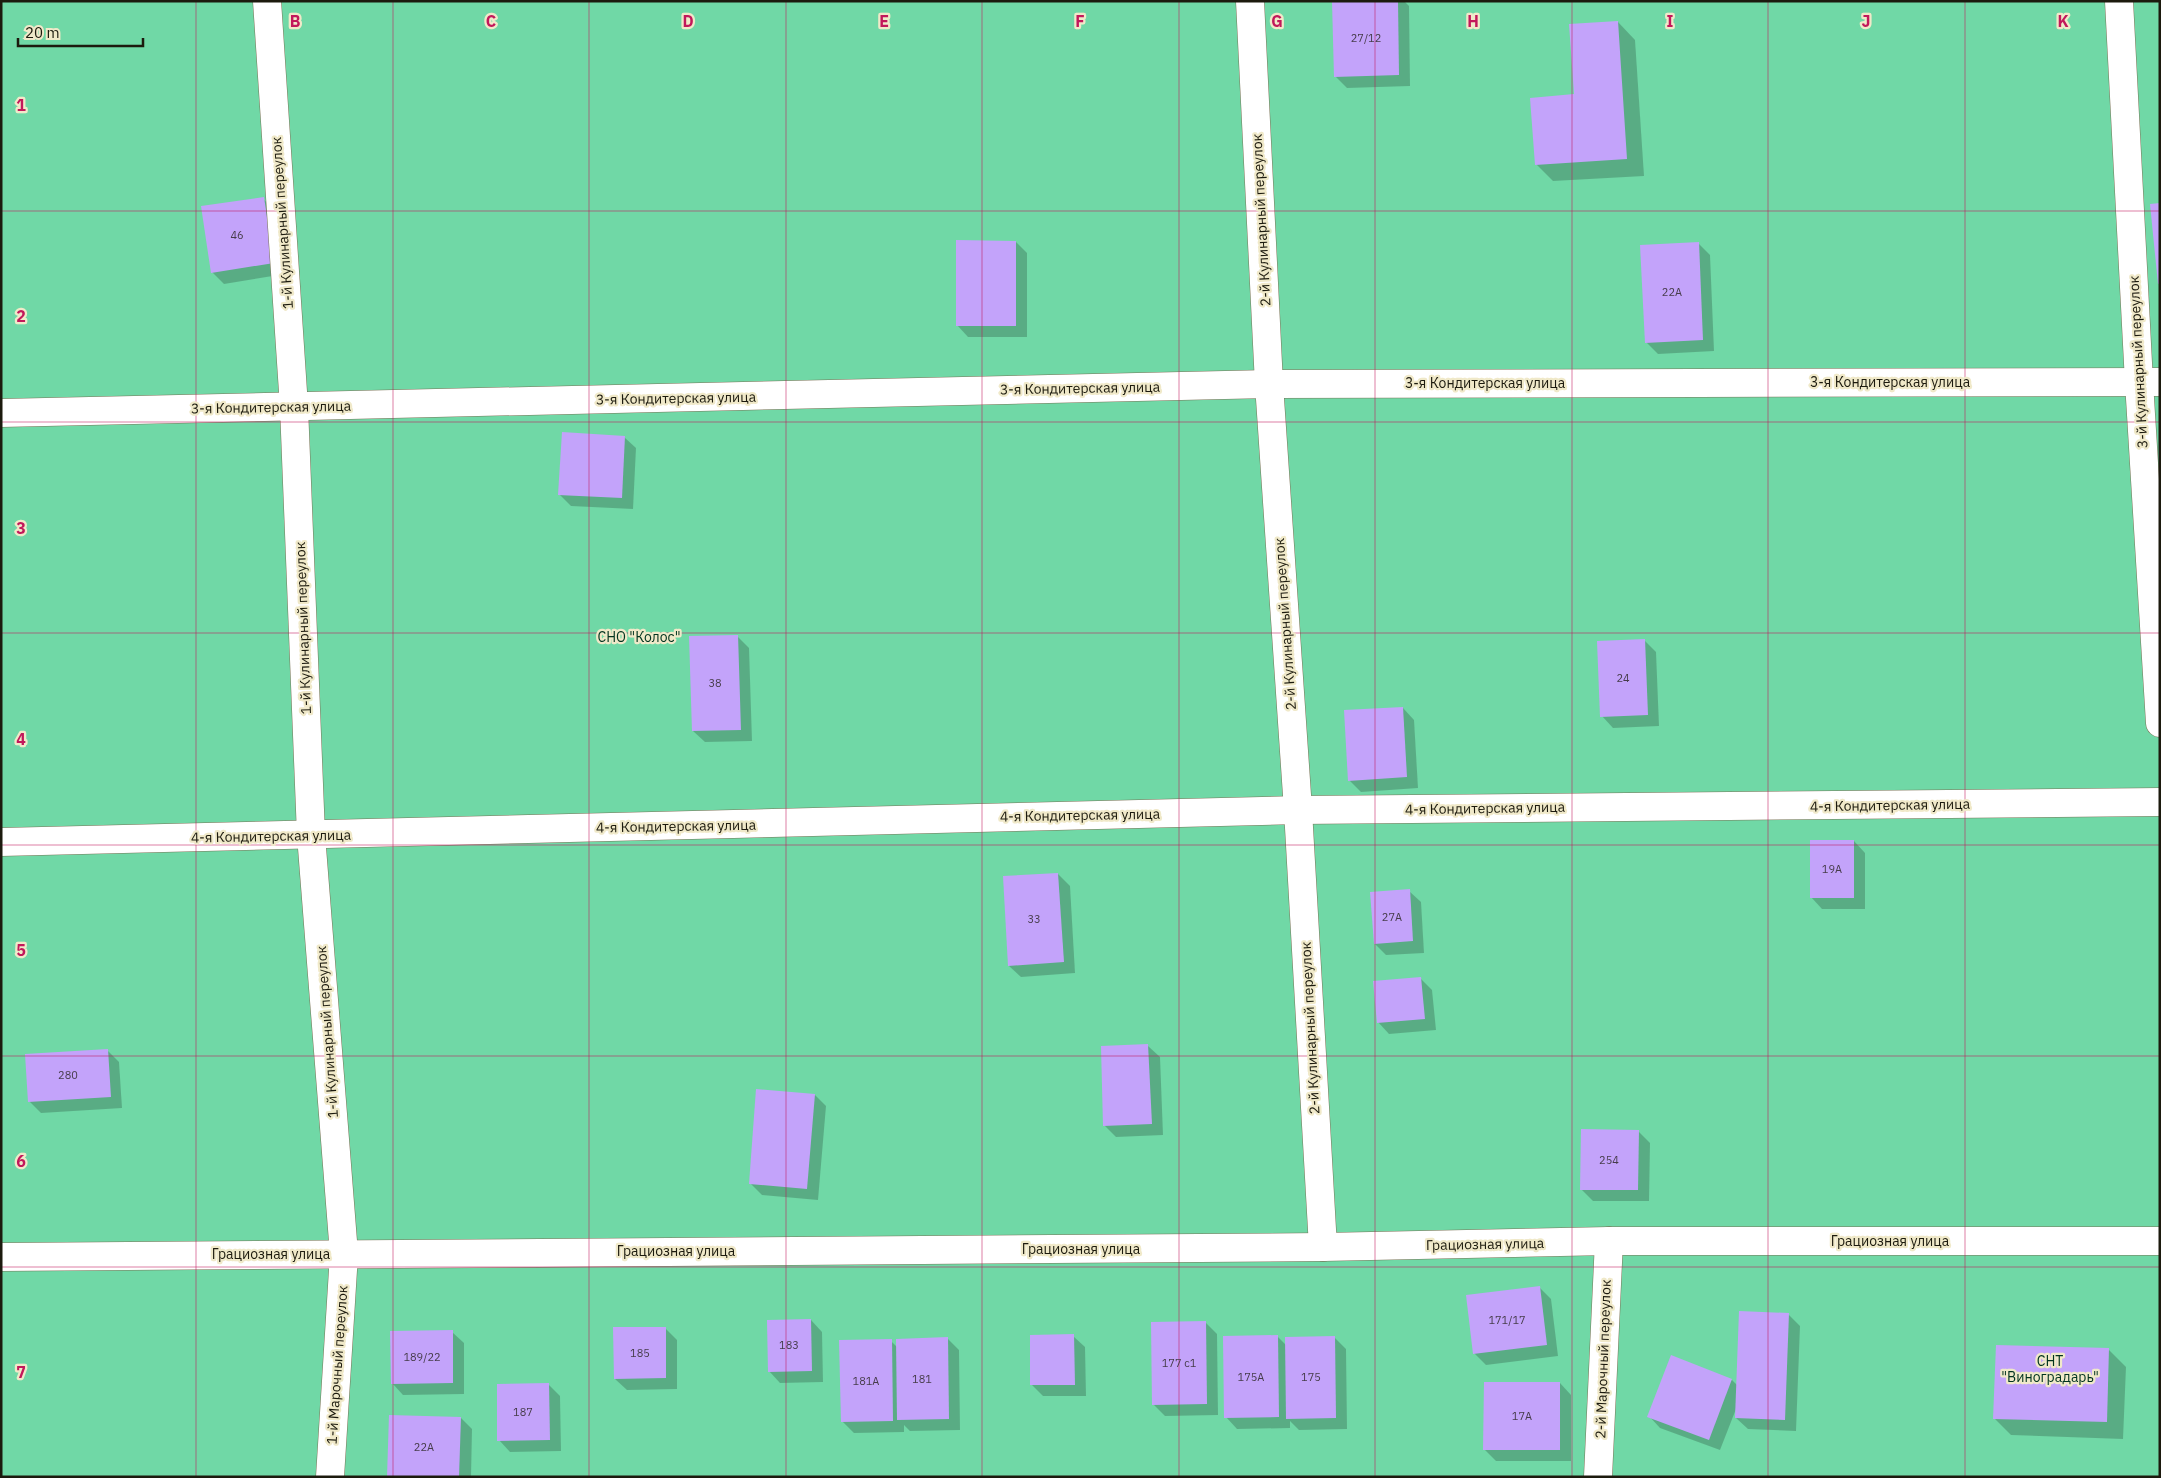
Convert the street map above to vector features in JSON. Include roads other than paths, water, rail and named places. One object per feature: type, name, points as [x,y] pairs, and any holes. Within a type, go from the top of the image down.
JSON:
[{"type":"street","name":"1-й Кулинарный переулок","points":[[267,1],[294,407],[311,835],[344,1254]]},
{"type":"street","name":"2-й Кулинарный переулок","points":[[1250,1],[1269,384],[1298,810],[1323,1247]]},
{"type":"street","name":"3-й Кулинарный переулок","points":[[2119,1],[2149,382],[2160,723]]},
{"type":"street","name":"3-я Кондитерская улица","points":[[1,413],[1269,384],[2149,382]]},
{"type":"street","name":"4-я Кондитерская улица","points":[[1,842],[1298,810],[2160,802]]},
{"type":"street","name":"Грациозная улица","points":[[1,1257],[1323,1247],[1608,1241],[2160,1241]]},
{"type":"street","name":"2-й Марочный переулок","points":[[1598,1477],[1608,1241]]},
{"type":"street","name":"1-й Марочный переулок","points":[[330,1477],[344,1254]]},
{"type":"park label","name":"СНО \"Колос\"","points":[[639,637]]},
{"type":"park label","name":"СНТ \"Виноградарь\"","points":[[2050,1369]]}]
